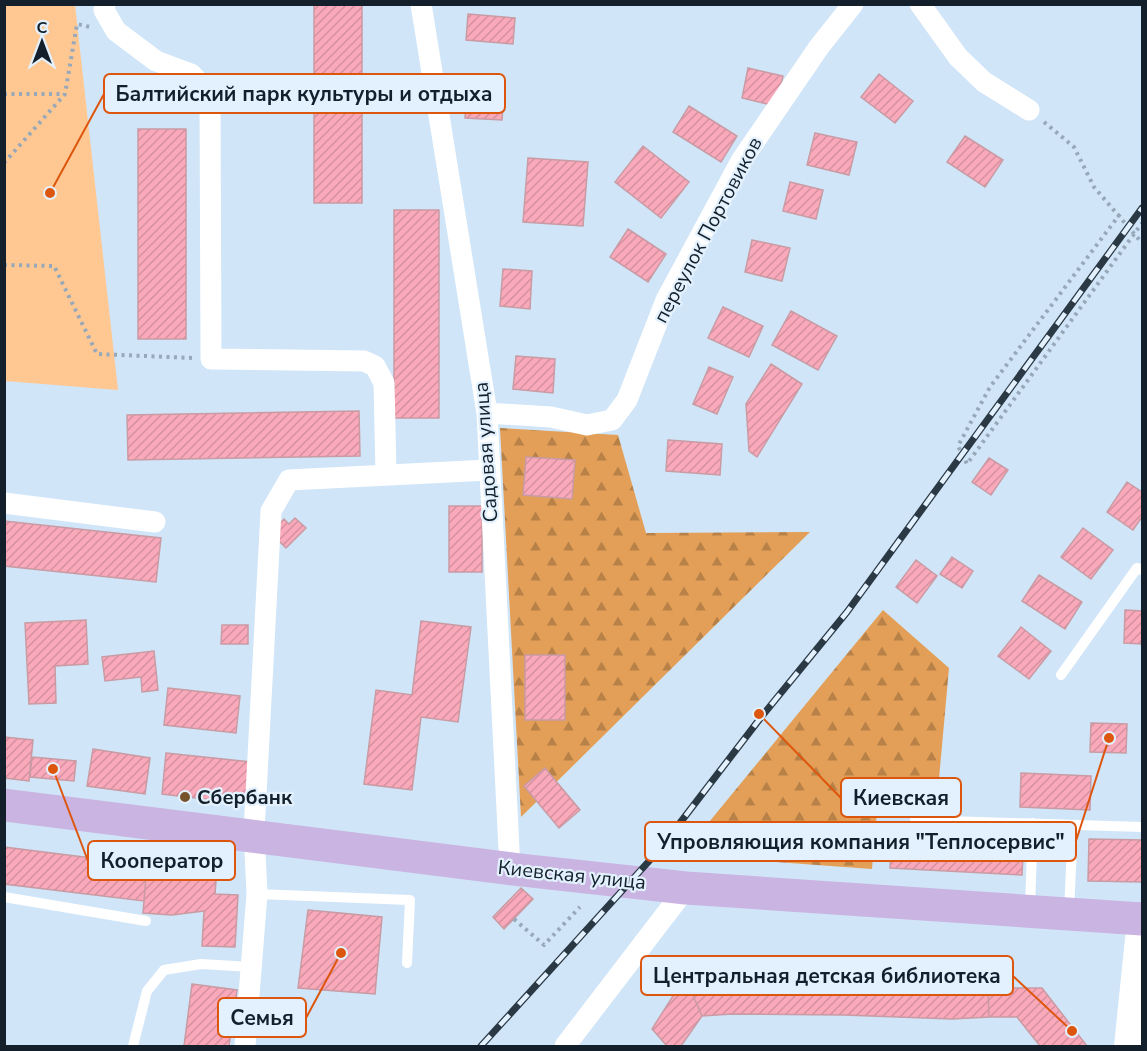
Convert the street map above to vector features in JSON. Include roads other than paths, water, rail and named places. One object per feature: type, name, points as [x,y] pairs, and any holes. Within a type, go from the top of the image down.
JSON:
[{"type":"main road","name":"Киевская улица","points":[[4,805],[516,870],[686,888],[1143,919]]},
{"type":"street","points":[[105,4],[104,10],[116,31],[156,62],[191,74],[210,94],[211,359],[364,361],[375,366],[384,383],[386,474]]},
{"type":"street","name":"Садовая улица","points":[[421,4],[487,413],[516,870]]},
{"type":"street","name":"переулок Портовиков","points":[[487,413],[551,417],[587,425],[612,420],[627,400],[666,300],[741,161],[819,47],[853,4]]},
{"type":"street","points":[[920,4],[958,57],[975,74],[1029,110]]},
{"type":"street","points":[[245,1047],[256,894],[254,838],[271,511],[289,480],[489,470]]},
{"type":"street","points":[[4,503],[155,522]]},
{"type":"street","points":[[565,1047],[686,888]]},
{"type":"street","points":[[1129,1047],[1143,919]]},
{"type":"lane","points":[[1061,675],[1137,568],[1143,570]]},
{"type":"lane","points":[[915,820],[1143,827]]},
{"type":"lane","points":[[1030,912],[1033,824]]},
{"type":"lane","points":[[1069,914],[1073,825]]},
{"type":"lane","points":[[256,894],[410,900],[407,963]]},
{"type":"lane","points":[[4,897],[146,921]]},
{"type":"lane","points":[[133,1047],[147,991],[164,970],[201,964],[251,967]]},
{"type":"railway","points":[[481,1046],[660,849],[762,716],[847,612],[1142,208]]},
{"type":"place","name":"Балтийский парк культуры и отдыха","points":[[50,193]]},
{"type":"place","name":"Киевская","points":[[759,714]]},
{"type":"place","name":"Упровляющия компания \"Теплосервис\"","points":[[1109,738]]},
{"type":"place","name":"Кооператор","points":[[53,769]]},
{"type":"place","name":"Сбербанк","points":[[185,797]]},
{"type":"place","name":"Семья","points":[[341,953]]},
{"type":"place","name":"Центральная детская библиотека","points":[[1072,1031]]}]
